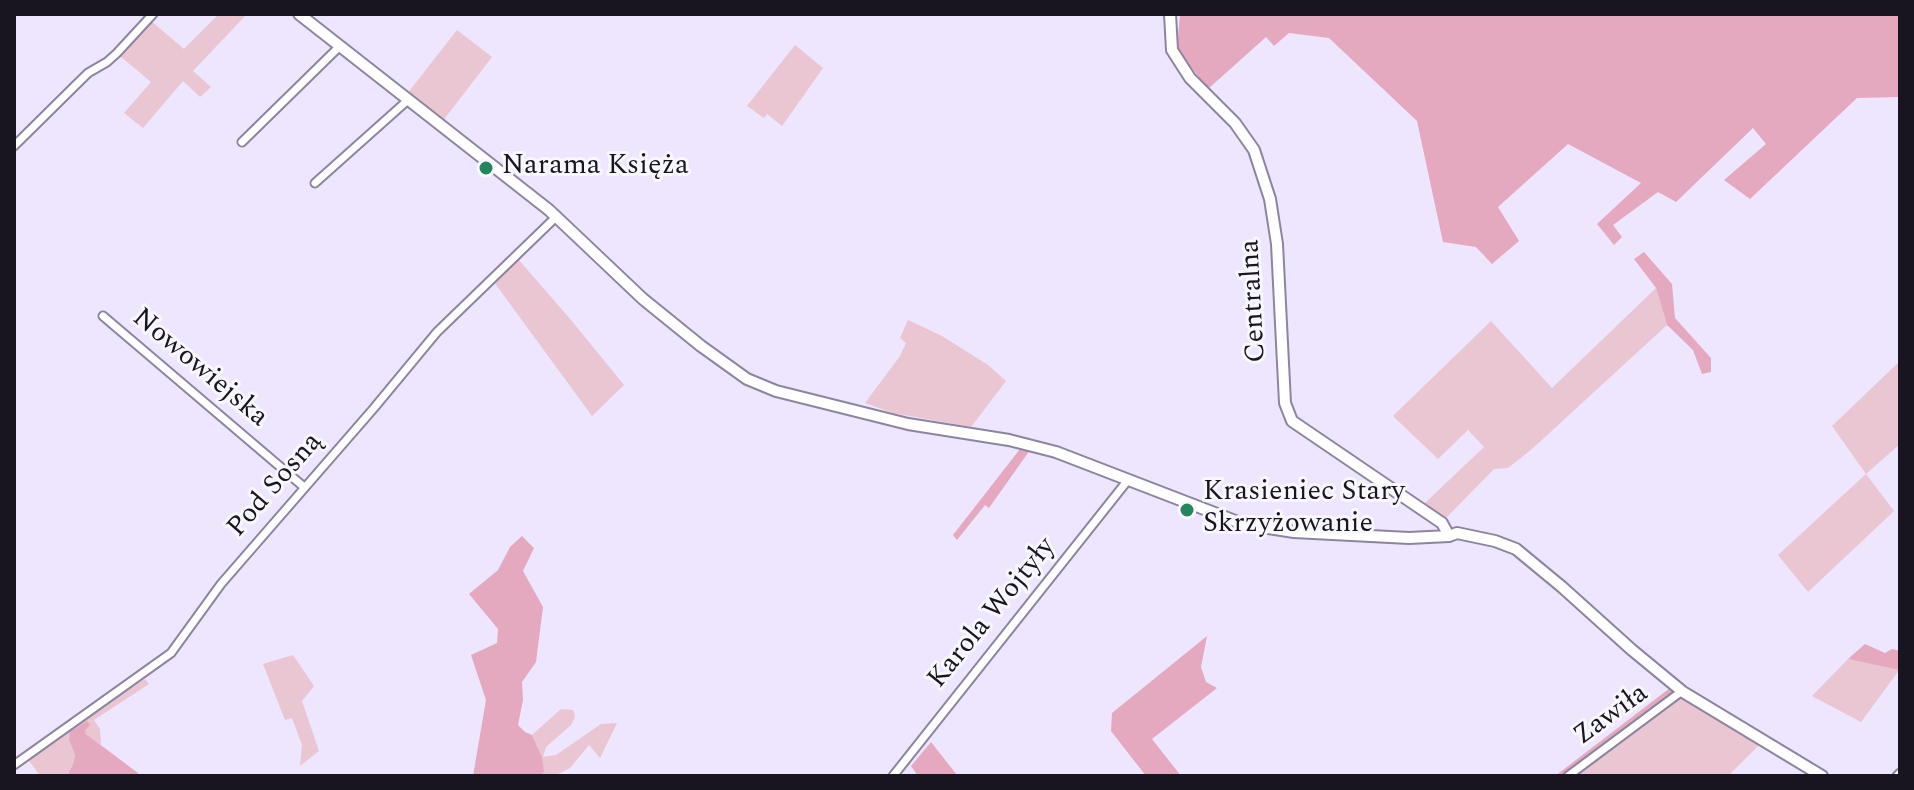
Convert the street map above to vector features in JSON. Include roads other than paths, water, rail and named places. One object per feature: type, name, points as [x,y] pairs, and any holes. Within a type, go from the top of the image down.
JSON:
[{"type":"street","points":[[14,146],[88,73],[117,53],[153,14]]},
{"type":"street","points":[[299,14],[557,216],[643,299],[747,379],[776,391],[908,424],[1009,440],[1056,452],[1243,524],[1294,532],[1409,538],[1457,533],[1495,541],[1516,549],[1682,691],[1822,776]]},
{"type":"street","name":"Centralna","points":[[1170,14],[1172,50],[1190,78],[1235,123],[1254,150],[1270,199],[1277,244],[1285,403],[1292,421],[1442,523],[1449,536]]},
{"type":"street","points":[[242,142],[340,46]]},
{"type":"street","points":[[315,183],[408,100]]},
{"type":"street","name":"Pod Sosną","points":[[14,765],[171,653],[221,584],[437,332],[557,216]]},
{"type":"street","name":"Nowowiejska","points":[[103,316],[304,487]]},
{"type":"street","name":"Karola Wojtyły","points":[[893,776],[1128,480]]},
{"type":"street","name":"Zawiła","points":[[1568,776],[1682,691]]},
{"type":"place","name":"Narama Księża","points":[[486,168]]},
{"type":"place","name":"Krasieniec Stary Skrzyżowanie","points":[[1187,510]]}]
